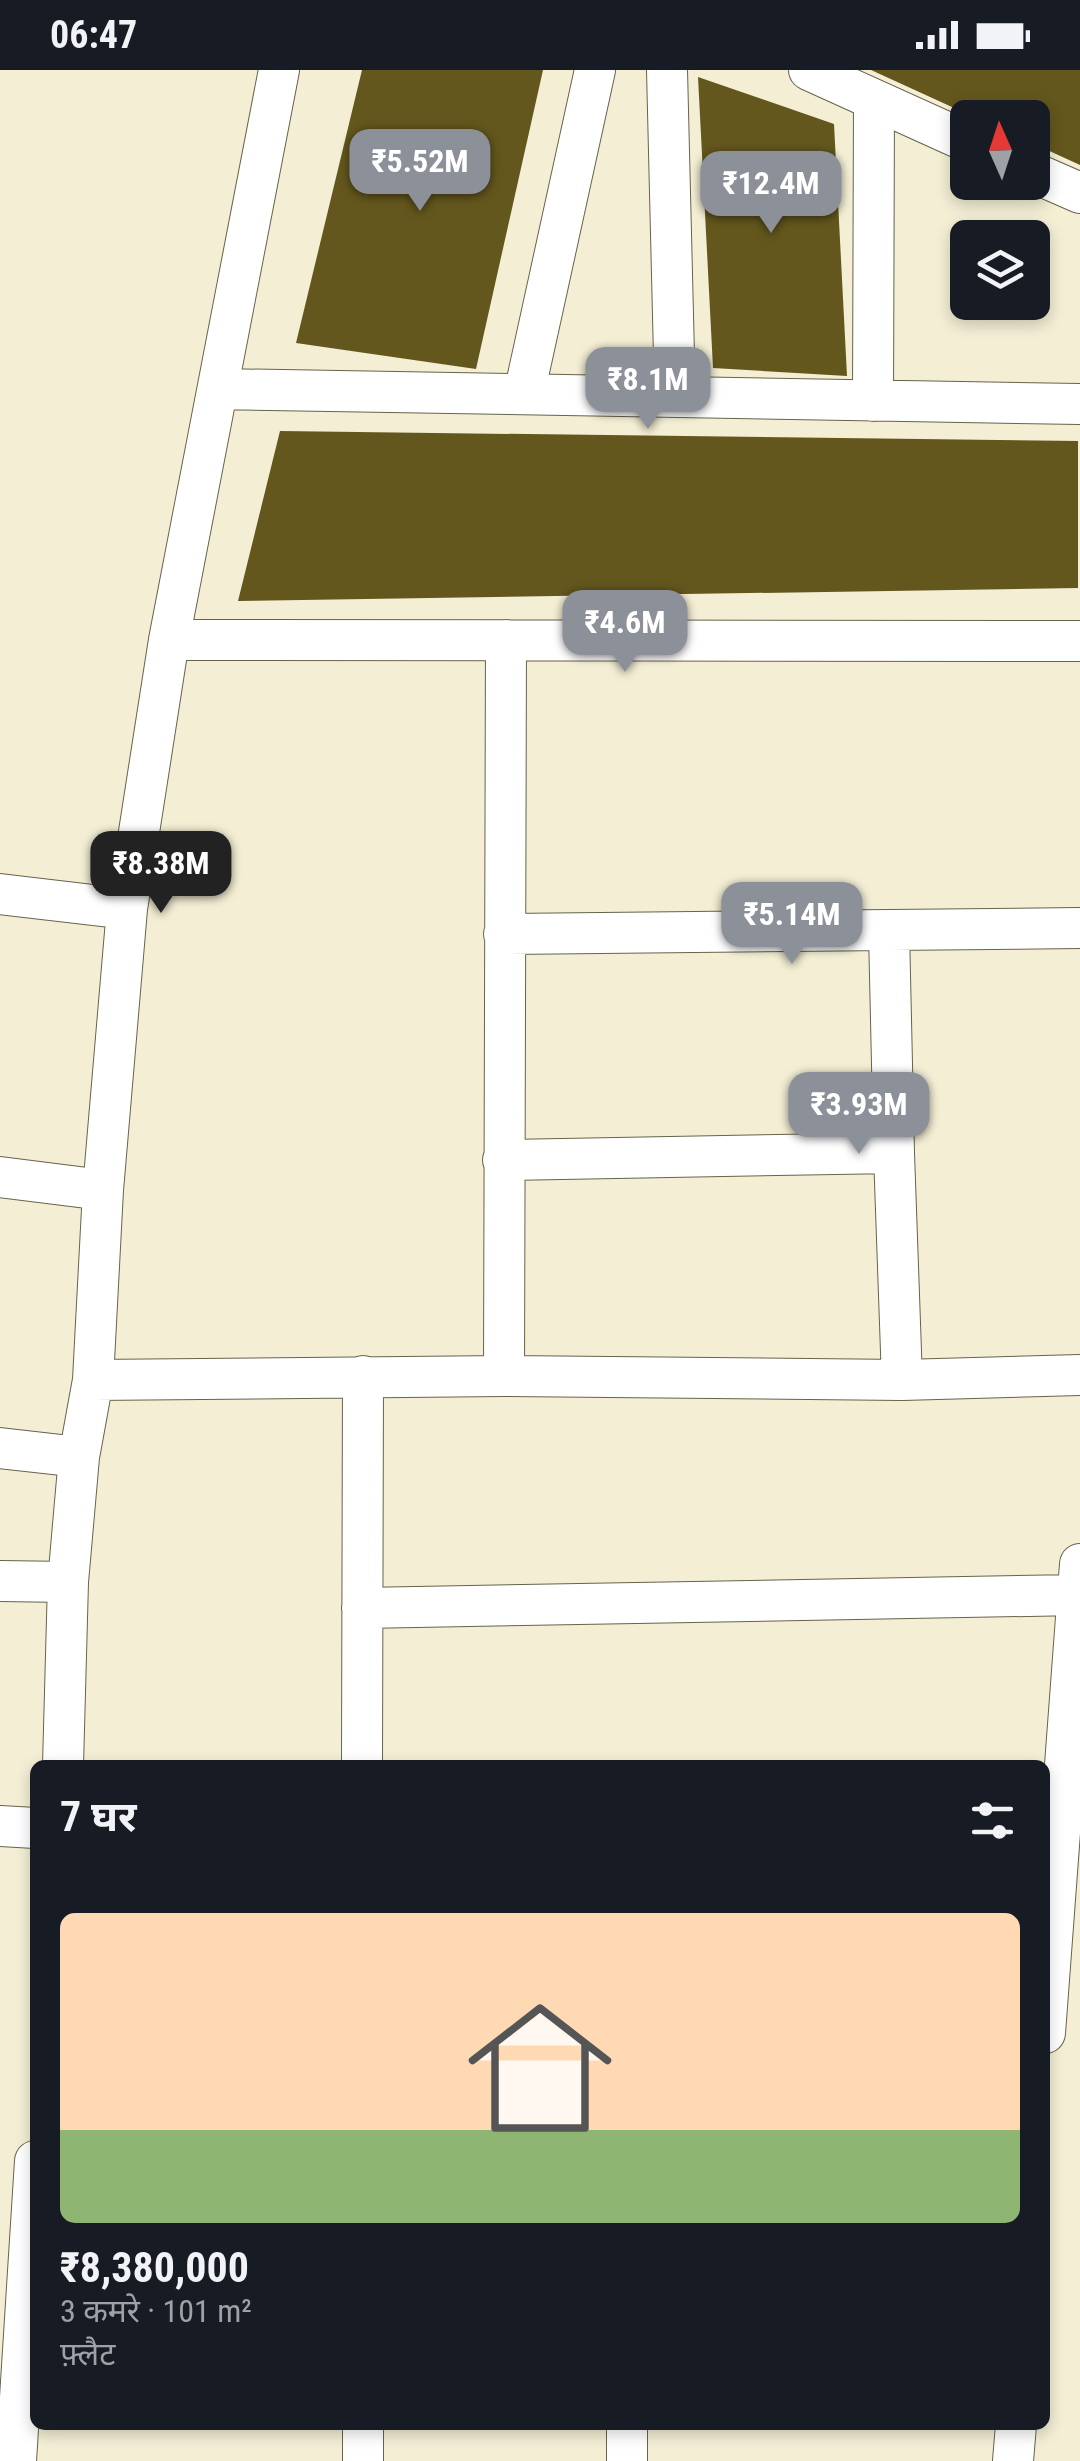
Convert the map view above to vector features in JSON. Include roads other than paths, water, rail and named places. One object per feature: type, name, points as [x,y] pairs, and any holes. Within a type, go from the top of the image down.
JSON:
[{"type":"street","points":[[64,1760],[68,1582],[79,1457],[93,1380],[103,1190],[127,909],[169,640],[279,70]]},
{"type":"street","points":[[524,394],[595,70]]},
{"type":"street","points":[[667,70],[675,397]]},
{"type":"street","points":[[808,70],[950,134]]},
{"type":"street","points":[[873,401],[874,100]]},
{"type":"street","points":[[1050,180],[1080,194]]},
{"type":"street","points":[[218,389],[1080,404]]},
{"type":"street","points":[[169,640],[1080,640]]},
{"type":"street","points":[[504,1376],[506,640]]},
{"type":"street","points":[[0,894],[127,909]]},
{"type":"street","points":[[504,934],[1080,928]]},
{"type":"street","points":[[889,931],[902,1380]]},
{"type":"street","points":[[503,1160],[894,1153]]},
{"type":"street","points":[[0,1176],[103,1190]]},
{"type":"street","points":[[93,1380],[362,1376],[902,1380],[1080,1375]]},
{"type":"street","points":[[362,1376],[362,1760]]},
{"type":"street","points":[[0,1448],[79,1457]]},
{"type":"street","points":[[362,1608],[1079,1580],[1053,1814],[1050,1896]]},
{"type":"street","points":[[0,1582],[68,1582]]},
{"type":"street","points":[[0,1826],[30,1828]]},
{"type":"street","points":[[16,2461],[30,2272]]},
{"type":"street","points":[[362,2430],[362,2461]]},
{"type":"street","points":[[627,2430],[627,2461]]},
{"type":"street","points":[[1013,2461],[1016,2430]]}]
